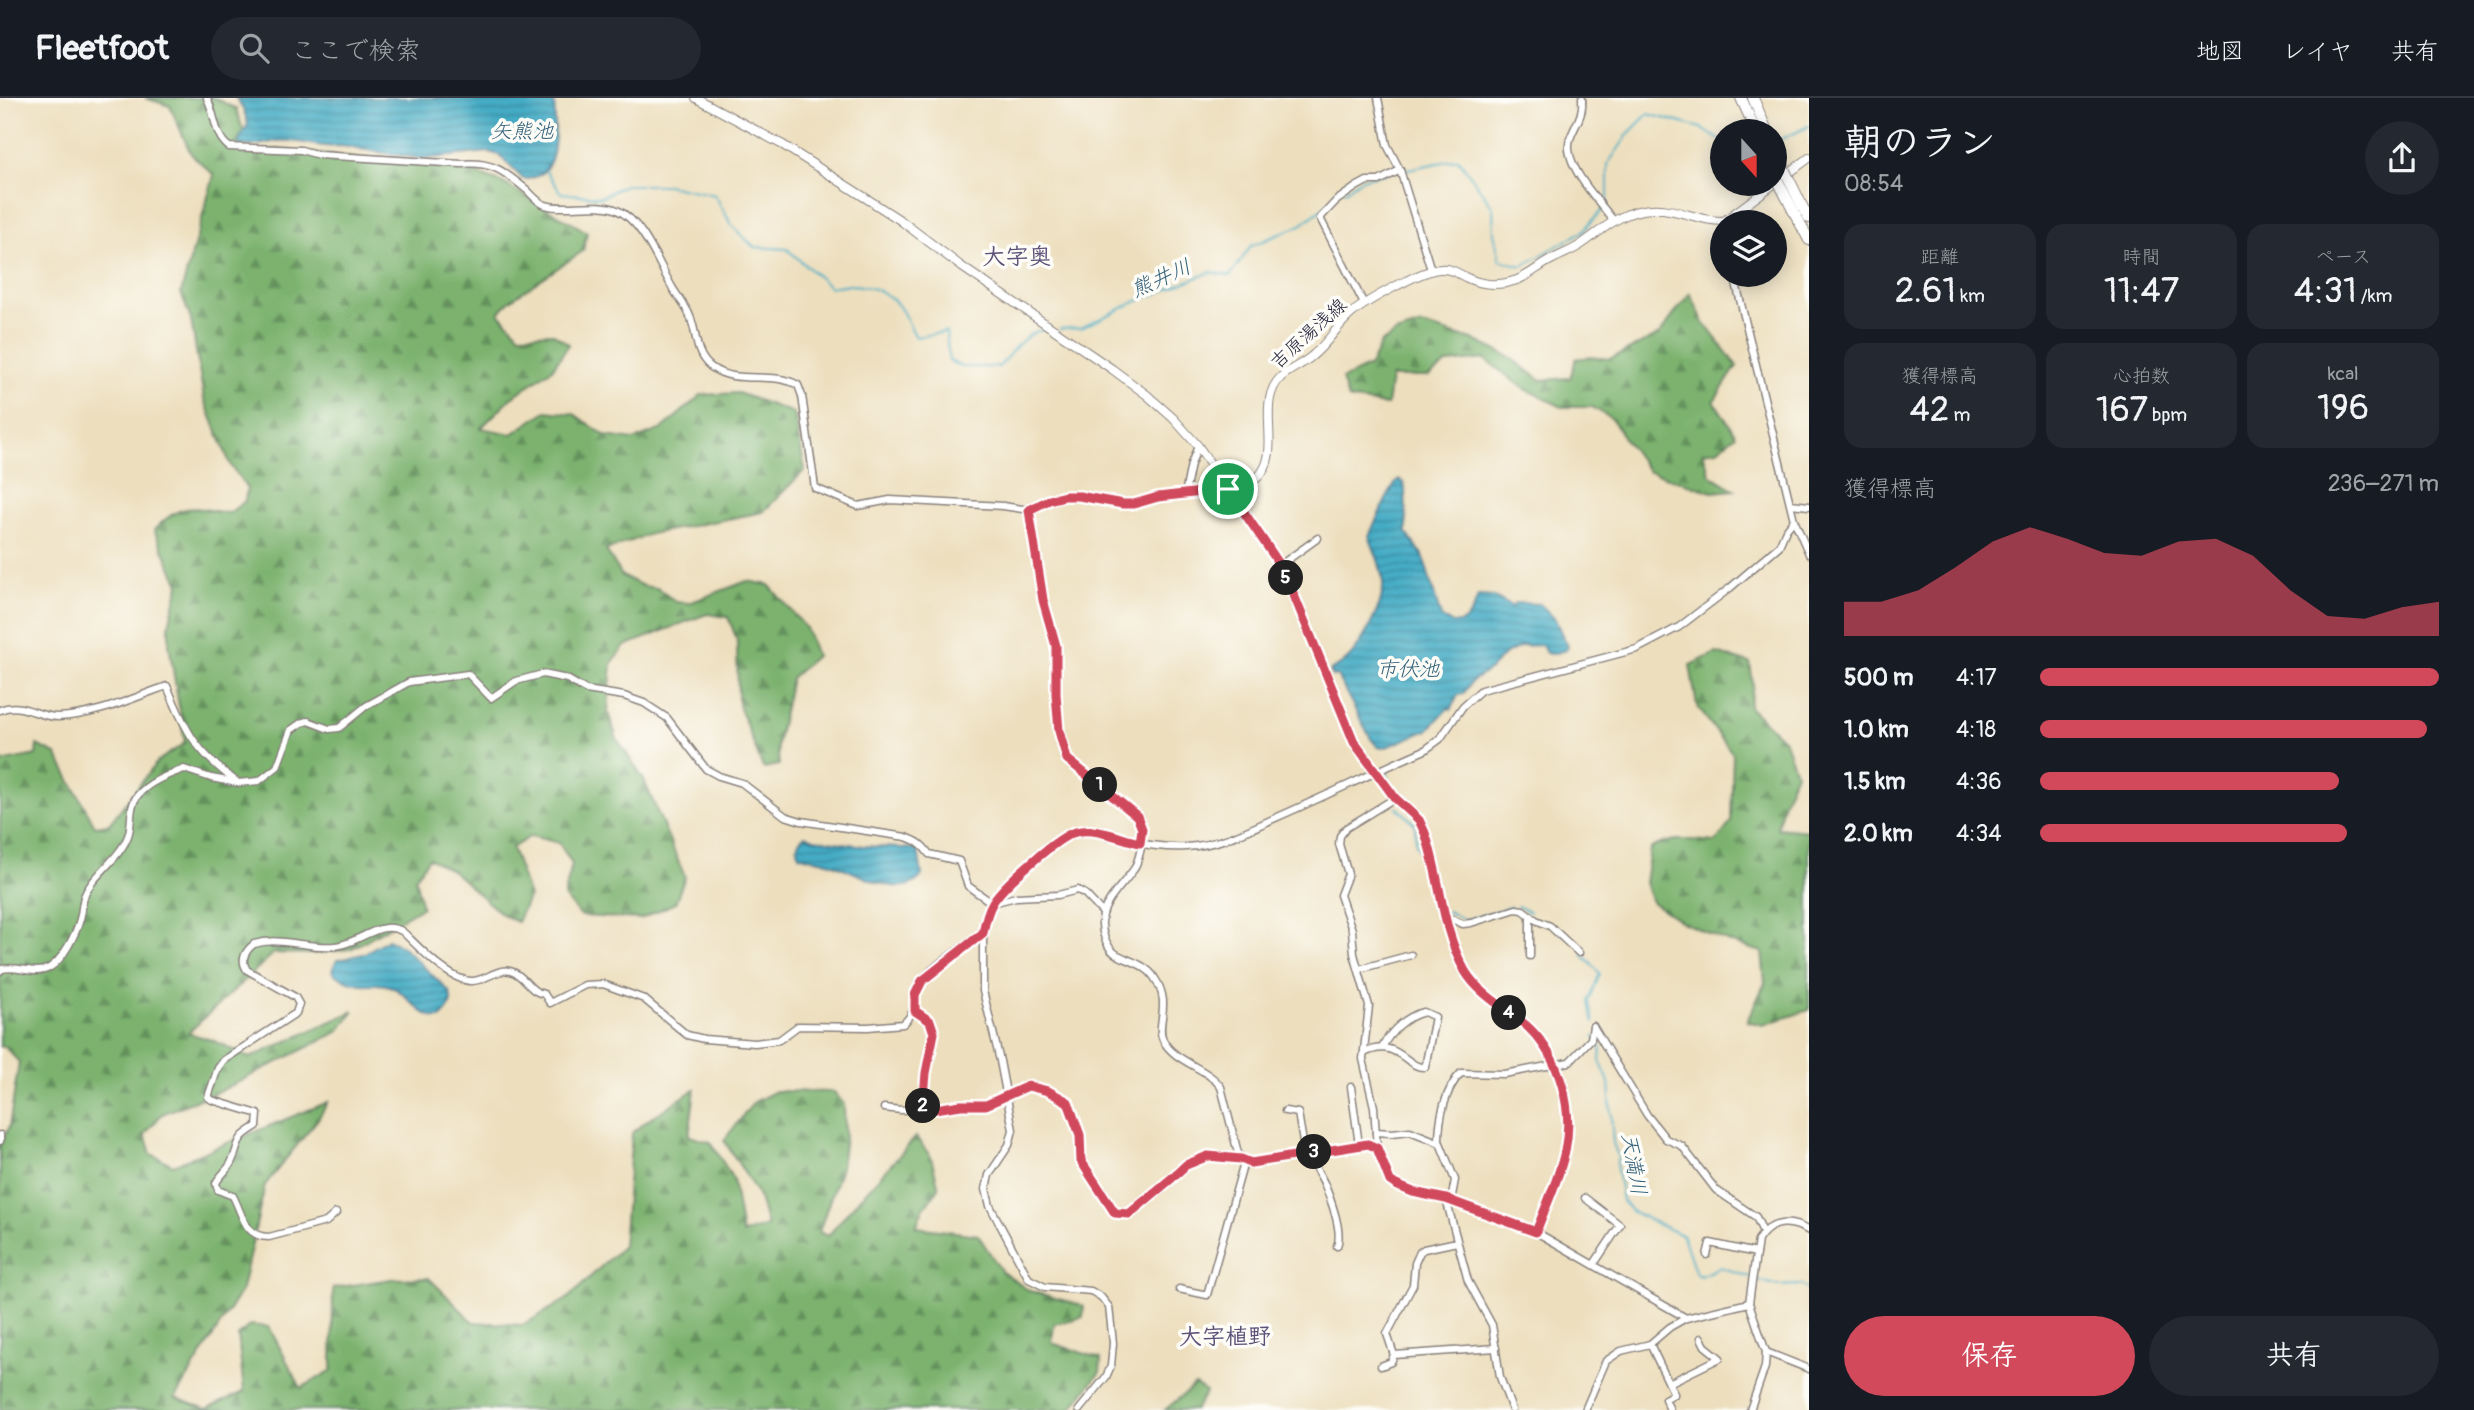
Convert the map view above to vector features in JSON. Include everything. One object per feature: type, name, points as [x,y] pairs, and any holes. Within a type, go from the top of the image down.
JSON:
[{"type":"highway","points":[[1741,98],[1751,119]]},
{"type":"highway","points":[[1753,98],[1762,119]]},
{"type":"highway","points":[[1787,181],[1809,240]]},
{"type":"highway","points":[[1787,192],[1798,209],[1809,218]]},
{"type":"main road","points":[[696,98],[783,145],[888,212],[962,267],[1147,395],[1173,418],[1198,446],[1228,489]]},
{"type":"main road","points":[[1740,210],[1809,158]]},
{"type":"main road","points":[[1431,270],[1452,270],[1479,283],[1491,285],[1511,281],[1575,249],[1612,220],[1626,214],[1650,209],[1669,209],[1710,221]]},
{"type":"main road","name":"吉原湯浅線","points":[[1228,489],[1258,478],[1268,463],[1269,408],[1273,389],[1280,377],[1311,358],[1350,315],[1364,304],[1431,270]]},
{"type":"street","points":[[206,98],[214,112],[216,131],[221,141],[229,147],[301,150],[319,155],[448,163],[480,162],[510,176],[544,204],[618,210],[636,225],[691,316],[695,343],[710,367],[729,377],[752,376],[790,380],[798,385],[802,396],[815,488],[858,506],[890,500],[1029,510],[1065,496],[1134,504],[1158,497],[1228,489],[1279,566],[1304,615],[1354,742],[1395,798],[1419,820],[1425,833],[1444,916],[1454,948],[1467,975],[1497,1004],[1533,1032],[1555,1065],[1564,1093],[1566,1148],[1536,1232]]},
{"type":"street","points":[[1378,98],[1387,145],[1400,170],[1431,270]]},
{"type":"street","points":[[1582,98],[1582,114],[1569,141],[1572,165],[1612,220]]},
{"type":"street","points":[[1364,304],[1320,218],[1336,201],[1356,187],[1367,181],[1379,181],[1400,170]]},
{"type":"street","points":[[1737,287],[1794,520],[1809,554]]},
{"type":"street","points":[[1185,494],[1198,446]]},
{"type":"street","points":[[1791,504],[1809,506]]},
{"type":"street","points":[[1029,510],[1043,600],[1056,646],[1059,731],[1067,759],[1137,816],[1142,829],[1134,869],[1102,912],[1103,931],[1112,951],[1143,967],[1159,985],[1164,998],[1161,1033],[1165,1042],[1221,1087],[1243,1160],[1207,1295],[1179,1289]]},
{"type":"street","points":[[1079,1410],[1106,1377],[1111,1366],[1111,1314],[1106,1302],[1091,1291],[1052,1289],[1033,1283],[992,1210],[987,1195],[987,1178],[1009,1145],[1013,1130],[983,990],[983,933],[992,903],[1001,891],[1060,838],[1070,834],[1086,831],[1140,843],[1184,847],[1220,841],[1311,803],[1425,750],[1440,739],[1463,706],[1481,690],[1637,649],[1679,627],[1779,546],[1794,520]]},
{"type":"street","points":[[1279,566],[1318,538]]},
{"type":"street","points":[[0,971],[10,967],[45,970],[52,967],[61,956],[76,930],[84,897],[128,836],[132,805],[138,795],[156,780],[184,769],[238,783],[259,781],[269,776],[277,767],[292,730],[301,723],[308,721],[329,729],[339,728],[366,705],[409,682],[468,674],[491,698],[516,681],[543,674],[567,679],[586,690],[624,696],[659,710],[679,730],[706,769],[742,783],[785,816],[823,825],[906,836],[922,844],[929,855],[959,861],[968,887],[992,903],[1016,897],[1058,895],[1077,890],[1085,894],[1102,912]]},
{"type":"street","points":[[0,710],[8,706],[19,706],[55,717],[66,716],[102,710],[167,686],[185,728],[197,747],[238,783]]},
{"type":"street","points":[[1395,798],[1346,828],[1340,836],[1339,844],[1348,874],[1340,895],[1352,930],[1354,954],[1369,1006],[1363,1053],[1374,1107],[1377,1148],[1390,1181],[1413,1192],[1448,1200],[1536,1232],[1686,1318]]},
{"type":"street","points":[[1444,916],[1463,924],[1516,909],[1524,910],[1557,931],[1579,953]]},
{"type":"street","points":[[1530,915],[1530,956]]},
{"type":"street","points":[[336,1213],[326,1222],[260,1237],[246,1227],[233,1196],[218,1190],[216,1183],[232,1162],[237,1142],[241,1136],[257,1126],[258,1114],[212,1100],[208,1097],[211,1084],[224,1060],[296,1013],[299,1004],[295,997],[247,970],[243,965],[243,958],[254,944],[277,940],[337,946],[385,927],[393,927],[402,931],[445,970],[460,979],[473,981],[505,970],[513,972],[537,993],[544,994],[550,1003],[585,985],[603,984],[644,999],[687,1035],[704,1039],[768,1043],[779,1040],[798,1026],[903,1024],[915,1011],[915,995],[922,981],[983,933]]},
{"type":"street","points":[[1359,969],[1411,955]]},
{"type":"street","points":[[915,1011],[930,1021],[934,1033],[926,1073],[923,1108]]},
{"type":"street","points":[[1363,1053],[1382,1048],[1401,1054],[1418,1067],[1425,1067],[1435,1017],[1420,1012],[1394,1029],[1382,1048]]},
{"type":"street","points":[[1512,1410],[1500,1377],[1492,1325],[1468,1282],[1457,1242],[1448,1200],[1455,1180],[1439,1142],[1441,1115],[1451,1087],[1461,1073],[1504,1074],[1574,1059],[1591,1039],[1593,1026],[1647,1115],[1666,1139],[1682,1146],[1716,1190],[1756,1217],[1763,1232]]},
{"type":"street","points":[[884,1108],[901,1110],[986,1105],[1028,1086],[1048,1091],[1068,1102],[1080,1135],[1081,1161],[1115,1213],[1129,1214],[1186,1165],[1208,1156],[1256,1163],[1359,1145],[1371,1144],[1377,1148]]},
{"type":"street","points":[[1351,1087],[1359,1145]]},
{"type":"street","points":[[1285,1111],[1298,1113],[1307,1153],[1326,1188],[1336,1219],[1341,1239],[1338,1246]]},
{"type":"street","points":[[1376,1132],[1410,1131],[1439,1142]]},
{"type":"street","points":[[0,1135],[0,1140]]},
{"type":"street","points":[[1585,1198],[1620,1225],[1594,1264]]},
{"type":"street","points":[[1750,1410],[1765,1367],[1766,1352],[1749,1303],[1758,1240],[1763,1232],[1774,1225],[1788,1222],[1809,1231]]},
{"type":"street","points":[[1381,1366],[1391,1362],[1394,1355],[1387,1334],[1414,1282],[1418,1255],[1424,1249],[1457,1242]]},
{"type":"street","points":[[1707,1255],[1710,1243],[1756,1253]]},
{"type":"street","points":[[1585,1410],[1606,1361],[1621,1351],[1650,1344],[1686,1318],[1749,1303]]},
{"type":"street","points":[[1669,1383],[1720,1358],[1705,1346],[1702,1338]]},
{"type":"street","points":[[1650,1344],[1674,1394],[1665,1399],[1670,1410]]},
{"type":"street","points":[[1394,1355],[1496,1348]]},
{"type":"street","points":[[1766,1352],[1809,1370]]},
{"type":"green space","points":[[145,98],[215,98],[236,109],[244,132],[242,154],[276,149],[469,171],[503,183],[587,232],[583,251],[509,301],[499,313],[520,335],[552,333],[569,344],[552,369],[511,398],[481,428],[512,434],[546,411],[574,414],[606,436],[634,440],[662,429],[701,395],[738,393],[794,413],[805,470],[763,512],[650,534],[606,550],[622,576],[643,586],[657,588],[676,602],[689,603],[747,581],[769,585],[806,628],[816,656],[791,678],[777,745],[779,765],[763,768],[738,703],[737,640],[728,617],[707,614],[680,624],[625,646],[612,663],[608,712],[617,739],[644,780],[685,877],[675,903],[641,919],[581,916],[564,897],[572,864],[559,843],[531,836],[512,848],[529,896],[517,922],[500,913],[454,872],[429,858],[415,878],[422,907],[351,949],[311,954],[274,953],[188,1033],[212,1040],[250,1058],[354,1011],[338,1032],[226,1088],[162,1114],[145,1134],[151,1154],[173,1165],[328,1102],[318,1119],[265,1185],[242,1289],[175,1398],[207,1409],[244,1392],[238,1336],[250,1325],[269,1327],[301,1388],[332,1370],[333,1288],[391,1279],[429,1278],[473,1322],[523,1325],[567,1299],[623,1246],[632,1133],[695,1089],[689,1136],[711,1142],[733,1179],[742,1234],[767,1226],[758,1195],[724,1140],[754,1102],[776,1091],[834,1092],[844,1104],[845,1137],[841,1167],[819,1232],[828,1236],[916,1137],[931,1157],[939,1188],[923,1209],[916,1227],[978,1235],[1002,1272],[1030,1291],[1084,1306],[1083,1317],[1054,1324],[1052,1343],[1101,1359],[1100,1372],[1070,1410],[0,1410],[0,1143],[9,1127],[19,1062],[4,1046],[0,1047],[0,762],[36,755],[37,745],[56,754],[95,826],[109,824],[158,761],[185,743],[169,645],[169,625],[179,584],[154,530],[172,514],[188,509],[229,513],[245,501],[247,488],[231,466],[204,399],[191,320],[181,293],[214,175],[191,154],[170,106]]},
{"type":"green space","points":[[1690,293],[1704,323],[1737,366],[1714,401],[1736,435],[1717,450],[1703,452],[1710,475],[1735,490],[1712,492],[1648,471],[1612,419],[1592,407],[1562,407],[1523,388],[1485,359],[1448,363],[1428,377],[1391,377],[1387,405],[1348,399],[1342,379],[1370,366],[1381,343],[1396,333],[1422,325],[1476,341],[1508,356],[1541,380],[1570,378],[1576,359],[1610,359],[1659,335]]},
{"type":"green space","points":[[1716,653],[1750,663],[1753,685],[1749,707],[1785,741],[1796,773],[1784,801],[1777,828],[1809,831],[1809,1010],[1763,1025],[1747,1021],[1765,983],[1762,952],[1732,943],[1682,922],[1652,902],[1645,883],[1650,849],[1674,841],[1716,842],[1731,822],[1733,754],[1697,706],[1690,665]]},
{"type":"green space","points":[[1195,1385],[1206,1392],[1195,1410],[1165,1410]]},
{"type":"water","name":"矢熊池","points":[[236,98],[554,98],[554,149],[545,170],[536,177],[523,179],[499,155],[489,152],[423,159],[294,141],[239,145],[248,124]]},
{"type":"water","name":"市伏池","points":[[1399,480],[1404,483],[1405,489],[1407,533],[1423,556],[1441,617],[1449,622],[1461,623],[1473,610],[1478,596],[1494,597],[1513,607],[1515,603],[1540,604],[1555,619],[1567,646],[1566,650],[1552,654],[1546,653],[1542,645],[1522,646],[1505,654],[1489,670],[1471,682],[1463,694],[1458,695],[1451,710],[1448,708],[1428,730],[1384,748],[1378,747],[1371,739],[1337,676],[1333,676],[1330,671],[1357,648],[1380,603],[1383,584],[1369,536],[1387,497]]},
{"type":"water","points":[[805,835],[814,839],[863,846],[918,849],[922,875],[914,883],[903,886],[878,883],[831,863],[799,855],[798,844]]},
{"type":"water","points":[[388,939],[404,948],[449,991],[450,1006],[440,1018],[427,1015],[390,986],[358,983],[334,974],[332,970],[337,960],[363,954]]},
{"type":"waterway","name":"熊井川","points":[[1403,170],[1458,159],[1493,207],[1494,233],[1500,260],[1522,266],[1582,232],[1608,204],[1608,164],[1629,133],[1648,114],[1701,128],[1710,134]]},
{"type":"waterway","name":"熊井川","points":[[1787,137],[1809,126]]},
{"type":"waterway","name":"熊井川","points":[[546,171],[561,193],[601,197],[625,185],[667,185],[715,195],[732,226],[754,247],[787,249],[830,287],[868,287],[886,295],[900,308],[916,337],[946,332],[949,361],[962,367],[999,367],[1026,338],[1047,329]]},
{"type":"waterway","name":"熊井川","points":[[1345,191],[1361,179],[1387,173]]},
{"type":"waterway","name":"熊井川","points":[[1060,329],[1081,328],[1135,302],[1211,272],[1230,276],[1251,246],[1301,225],[1332,201]]},
{"type":"waterway","name":"天満川","points":[[1388,772],[1387,780],[1397,792]]},
{"type":"waterway","name":"天満川","points":[[1397,807],[1415,824],[1416,845],[1426,859],[1435,904]]},
{"type":"waterway","name":"天満川","points":[[1517,906],[1530,912]]},
{"type":"waterway","name":"天満川","points":[[1447,911],[1462,919],[1469,919],[1511,907]]},
{"type":"waterway","name":"天満川","points":[[1550,923],[1564,935]]},
{"type":"waterway","name":"天満川","points":[[1582,954],[1600,973],[1589,1001],[1594,1023]]},
{"type":"waterway","name":"天満川","points":[[1595,1036],[1601,1047],[1600,1061],[1609,1082],[1613,1143],[1618,1157],[1616,1164],[1622,1201],[1631,1211],[1683,1236],[1696,1274],[1700,1276],[1720,1267],[1750,1277]]},
{"type":"waterway","name":"天満川","points":[[1755,1279],[1778,1286],[1801,1285],[1809,1291]]},
{"type":"district","name":"大字奥","points":[[1017,256]]},
{"type":"district","name":"大字植野","points":[[1225,1336]]},
{"type":"route","points":[[1228,489],[1274,556],[1291,588],[1354,742],[1395,798],[1419,820],[1428,841],[1448,930],[1467,975],[1497,1004],[1533,1032],[1555,1065],[1564,1093],[1566,1148],[1536,1232],[1446,1199],[1413,1192],[1396,1185],[1390,1181],[1377,1148],[1371,1144],[1251,1163],[1241,1159],[1208,1156],[1186,1165],[1129,1214],[1115,1213],[1081,1161],[1080,1135],[1068,1102],[1048,1091],[1028,1086],[992,1104],[923,1108],[926,1073],[934,1033],[930,1021],[915,1011],[915,995],[922,981],[983,933],[986,917],[996,897],[1060,838],[1074,832],[1086,831],[1140,843],[1142,829],[1137,816],[1067,759],[1059,731],[1056,646],[1043,600],[1029,510],[1065,496],[1134,504],[1158,497],[1228,489]]}]
